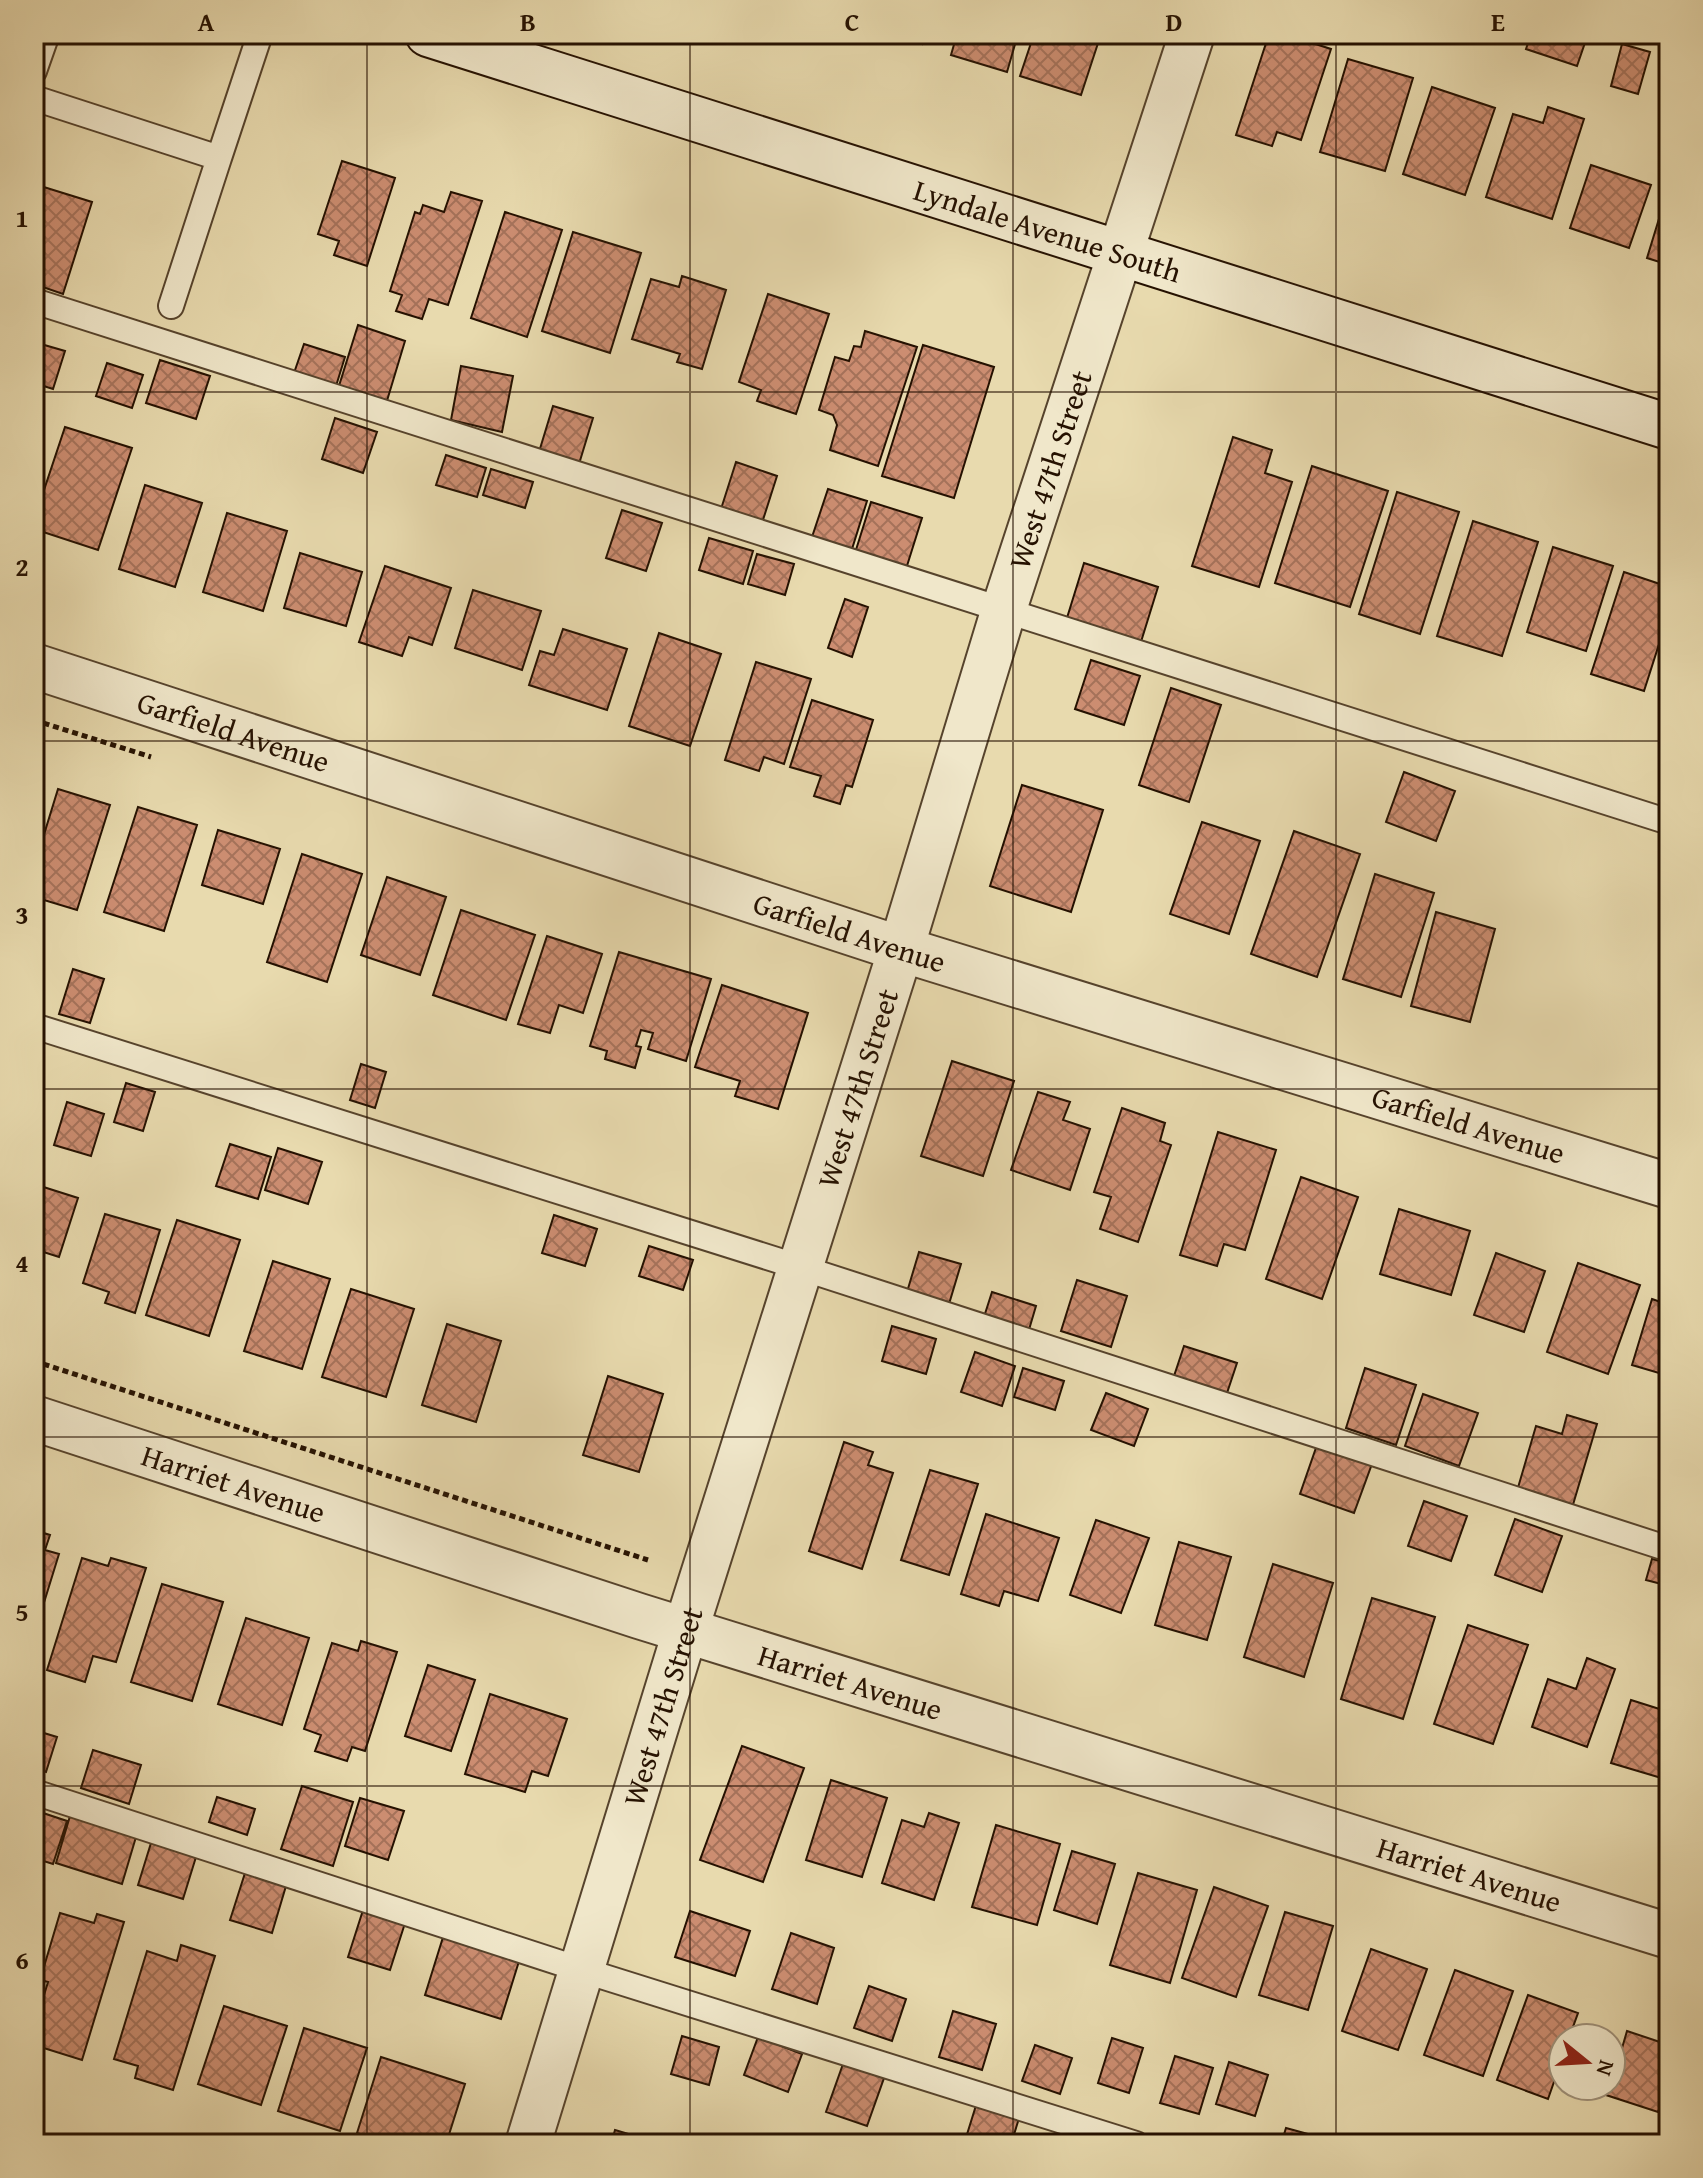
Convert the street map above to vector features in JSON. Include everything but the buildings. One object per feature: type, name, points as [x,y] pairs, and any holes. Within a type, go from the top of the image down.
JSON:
[{"type":"street","name":"Lyndale Avenue South","points":[[428,34],[1669,427]]},
{"type":"street","name":"West 47th Street","points":[[528,2144],[1004,609],[1192,34]]},
{"type":"street","name":"Garfield Avenue","points":[[34,666],[901,949],[1669,1186]]},
{"type":"street","name":"Harriet Avenue","points":[[34,1418],[639,1616],[1669,1936]]},
{"type":"lane","points":[[34,71],[47,34]]},
{"type":"lane","points":[[171,306],[260,34]]},
{"type":"lane","points":[[34,98],[219,158]]},
{"type":"lane","points":[[34,301],[1669,822]]},
{"type":"lane","points":[[34,1026],[802,1268],[1669,1549]]},
{"type":"lane","points":[[34,1792],[582,1970],[1136,2144]]},
{"type":"path","points":[[34,1361],[648,1560]]}]
